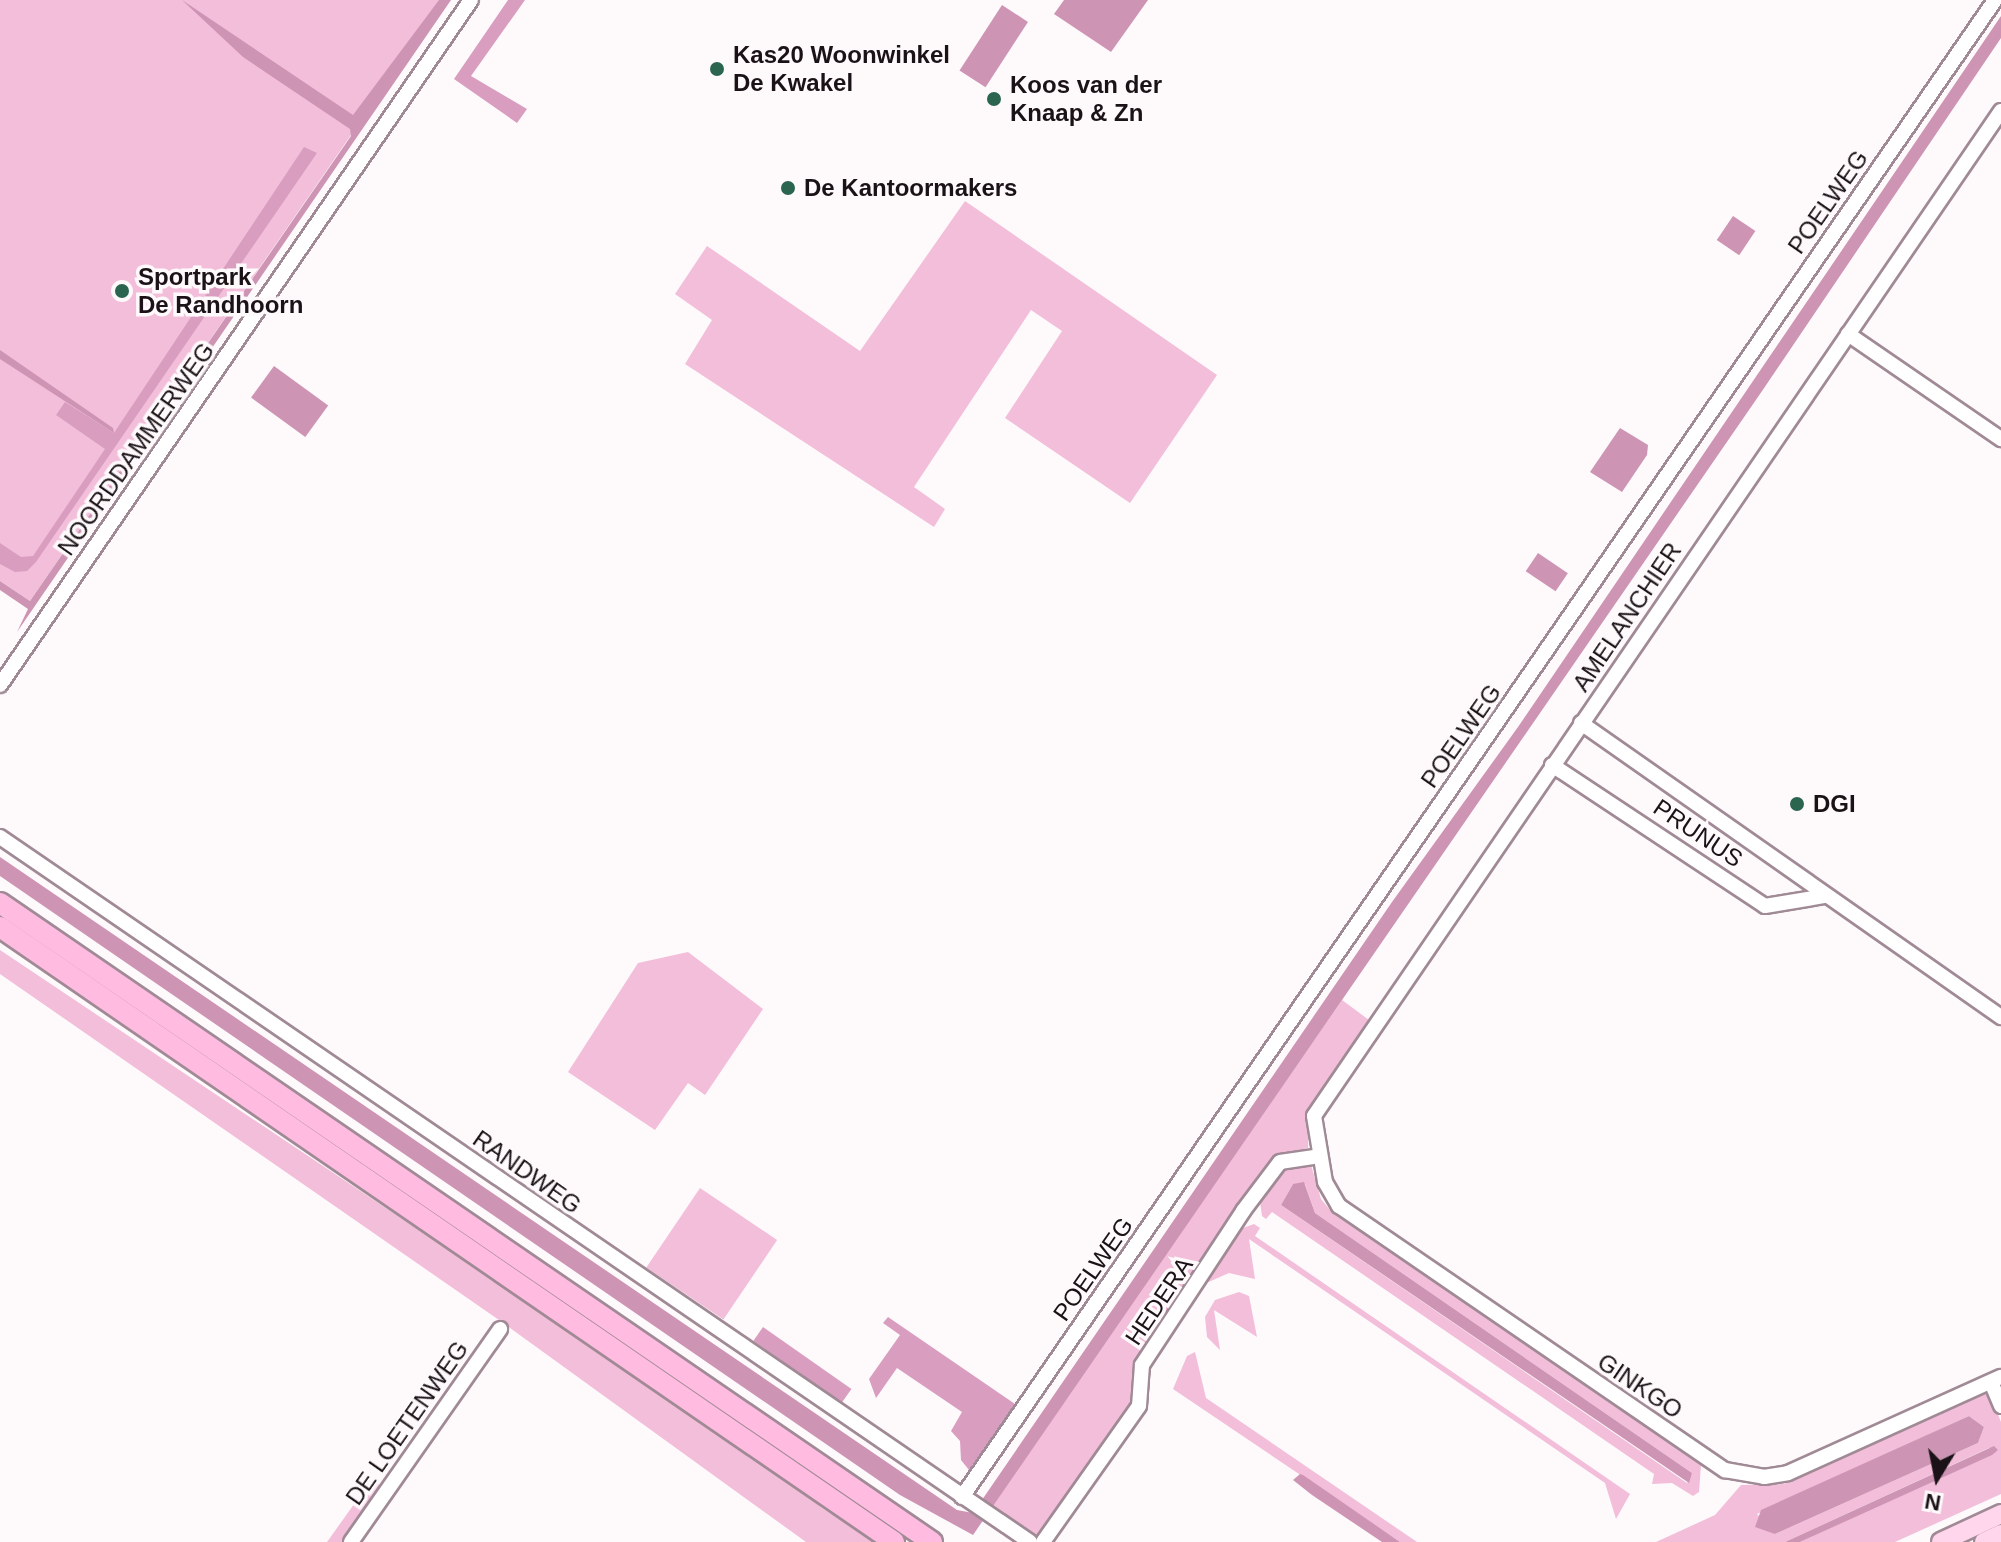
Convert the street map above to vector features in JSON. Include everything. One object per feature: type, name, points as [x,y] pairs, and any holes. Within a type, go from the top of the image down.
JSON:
[{"type":"highway","points":[[0,903],[932,1542]]},
{"type":"highway","points":[[0,927],[894,1542]]},
{"type":"main road","points":[[1941,1542],[2001,1514]]},
{"type":"main road","points":[[1984,1542],[2001,1534]]},
{"type":"street","name":"NOORDDAMMERWEG","points":[[0,685],[471,0]]},
{"type":"street","name":"POELWEG","points":[[966,1499],[1995,0]]},
{"type":"street","name":"AMELANCHIER","points":[[1320,1156],[1314,1116],[2001,111]]},
{"type":"street","points":[[1848,334],[2001,439]]},
{"type":"street","name":"PRUNUS","points":[[1581,723],[2001,1017]]},
{"type":"street","name":"PRUNUS","points":[[1552,765],[1765,906],[1825,896]]},
{"type":"street","name":"RANDWEG","points":[[0,837],[1030,1542]]},
{"type":"street","name":"GINKGO","points":[[1320,1156],[1329,1195],[1339,1206],[1725,1470],[1764,1477],[1788,1473],[1996,1379]]},
{"type":"street","name":"HEDERA","points":[[1043,1542],[1139,1406],[1142,1365],[1243,1211],[1280,1162],[1320,1156]]},
{"type":"street","name":"DE LOETENWEG","points":[[351,1542],[500,1329]]},
{"type":"street","points":[[1996,1379],[2001,1406]]},
{"type":"shaded area","name":"Sportpark De Randhoorn","points":[[0,0],[444,0],[30,601],[0,581]]},
{"type":"shaded area","points":[[182,0],[353,115],[439,0],[451,0],[17,632],[28,609],[0,590],[0,581],[30,601],[351,136],[350,129],[243,57]]},
{"type":"shaded area","points":[[508,0],[525,0],[471,76],[527,109],[517,123],[454,79]]},
{"type":"shaded area","points":[[1064,0],[1148,0],[1111,52],[1054,14]]},
{"type":"shaded area","points":[[1002,5],[1028,22],[986,87],[960,70]]},
{"type":"shaded area","points":[[2001,16],[2001,38],[1760,394],[973,1535],[900,1495],[0,876],[0,857],[957,1510],[973,1513],[1392,902],[1518,727]]},
{"type":"shaded area","points":[[304,147],[317,153],[36,562],[27,571],[15,572],[0,564],[0,543],[21,557],[33,556],[105,449],[56,415],[65,402],[114,433]]},
{"type":"shaded area","points":[[965,201],[1217,375],[1130,503],[1005,418],[1062,331],[1031,310],[914,487],[945,509],[934,527],[685,364],[712,320],[675,294],[707,246],[860,351]]},
{"type":"shaded area","points":[[1733,216],[1755,231],[1739,255],[1717,240]]},
{"type":"shaded area","points":[[0,350],[113,428],[114,433],[0,359]]},
{"type":"shaded area","points":[[274,366],[328,405],[305,437],[251,398]]},
{"type":"shaded area","points":[[1620,428],[1648,445],[1647,455],[1622,492],[1590,472]]},
{"type":"shaded area","points":[[1538,553],[1568,573],[1556,591],[1526,571]]},
{"type":"shaded area","points":[[0,950],[788,1477],[822,1508],[877,1542],[806,1542],[499,1320],[0,974]]},
{"type":"shaded area","points":[[688,952],[763,1009],[705,1095],[688,1083],[655,1130],[568,1072],[638,963]]},
{"type":"shaded area","points":[[1342,1000],[1369,1020],[1309,1108],[1308,1148],[1273,1160],[1141,1351],[1134,1369],[1132,1402],[1041,1535],[1032,1537],[989,1507]]},
{"type":"shaded area","points":[[1311,1165],[1321,1199],[1330,1210],[1701,1465],[1699,1492],[1693,1496],[1672,1483],[1652,1484],[1654,1474],[1272,1212],[1266,1219],[1262,1216],[1260,1202],[1283,1169]],"holes":[[[1293,1184],[1305,1184],[1315,1213],[1692,1473],[1687,1483],[1281,1205]]]},
{"type":"shaded area","points":[[1304,1182],[1315,1213],[1692,1473],[1689,1483],[1281,1205],[1293,1184]]},
{"type":"shaded area","points":[[700,1188],[777,1240],[723,1320],[646,1268]]},
{"type":"shaded area","points":[[1254,1224],[1260,1228],[1255,1236],[1630,1494],[1616,1519],[1605,1483],[1249,1239],[1255,1279],[1229,1273],[1204,1284],[1243,1228]]},
{"type":"shaded area","points":[[1239,1292],[1249,1296],[1257,1337],[1214,1310],[1220,1350],[1207,1337],[1205,1317],[1215,1300]]},
{"type":"shaded area","points":[[888,1317],[1015,1404],[969,1470],[961,1460],[960,1441],[951,1431],[962,1412],[897,1368],[876,1398],[869,1379],[900,1335],[883,1323]]},
{"type":"shaded area","points":[[763,1327],[851,1389],[842,1403],[753,1341]]},
{"type":"shaded area","points":[[1195,1352],[1206,1398],[1417,1542],[1400,1542],[1173,1389],[1187,1356]]},
{"type":"shaded area","points":[[1984,1394],[1991,1397],[2001,1422],[2001,1494],[1895,1542],[1800,1542],[1998,1450],[1989,1448],[1785,1542],[1656,1542],[1715,1515],[1741,1485],[1784,1484]],"holes":[[[1969,1416],[1984,1427],[1978,1443],[1775,1534],[1757,1514]]]},
{"type":"shaded area","points":[[1969,1416],[1984,1427],[1978,1443],[1775,1534],[1755,1527],[1761,1510]]},
{"type":"shaded area","points":[[1994,1446],[1998,1450],[1992,1455],[1800,1542],[1785,1542]]},
{"type":"shaded area","points":[[1300,1474],[1400,1542],[1382,1542],[1312,1495],[1293,1480]]},
{"type":"shaded area","points":[[372,1479],[382,1487],[344,1542],[327,1542]]},
{"type":"place","name":"Kas20 Woonwinkel De Kwakel","points":[[717,69]]},
{"type":"place","name":"Koos van der Knaap & Zn","points":[[994,99]]},
{"type":"place","name":"De Kantoormakers","points":[[788,188]]},
{"type":"place","name":"Sportpark De Randhoorn","points":[[122,291]]},
{"type":"place","name":"DGI","points":[[1797,804]]}]
